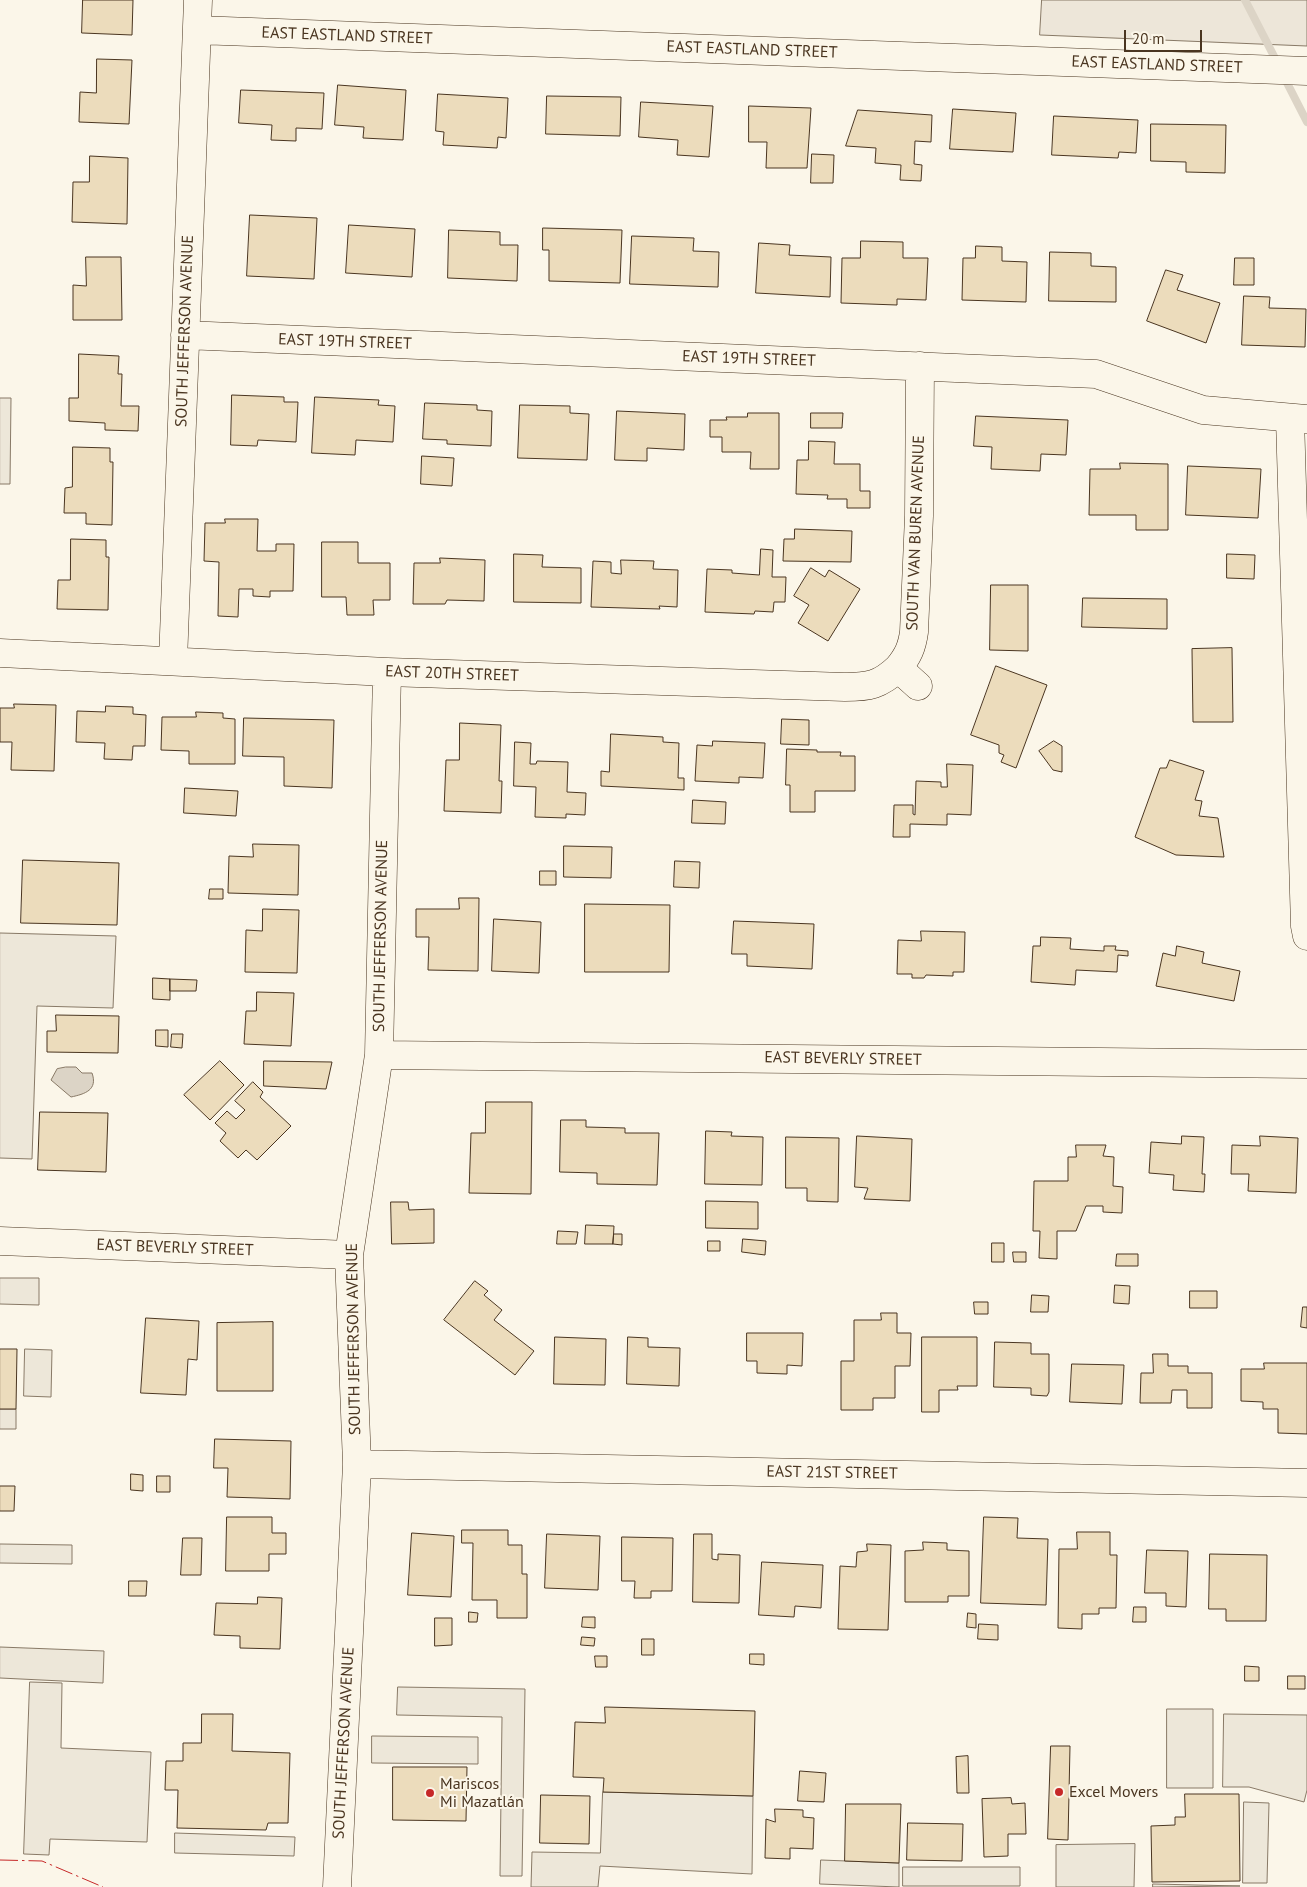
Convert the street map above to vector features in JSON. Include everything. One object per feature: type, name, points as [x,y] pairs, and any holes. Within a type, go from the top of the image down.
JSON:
[{"type":"street","name":"SOUTH JEFFERSON AVENUE","points":[[173,661],[198,0]]},
{"type":"street","name":"EAST EASTLAND STREET","points":[[197,30],[1307,71]]},
{"type":"street","name":"EAST 19TH STREET","points":[[185,335],[1096,374],[1203,410],[1298,418]]},
{"type":"street","name":"SOUTH VAN BUREN AVENUE","points":[[898,668],[913,645],[914,632],[920,366]]},
{"type":"street","points":[[1298,418],[1305,926],[1307,936]]},
{"type":"street","name":"EAST 20TH STREET","points":[[0,653],[388,672],[845,687],[866,687],[878,683],[889,677],[898,668]]},
{"type":"street","points":[[898,668],[918,686]]},
{"type":"street","name":"SOUTH JEFFERSON AVENUE","points":[[338,1887],[357,1464],[349,1255],[379,1055],[388,672]]},
{"type":"street","name":"EAST BEVERLY STREET","points":[[379,1055],[1307,1064]]},
{"type":"street","name":"EAST BEVERLY STREET","points":[[0,1241],[349,1255]]},
{"type":"street","name":"EAST 21ST STREET","points":[[357,1464],[1307,1483]]},
{"type":"shaded area","points":[[1042,0],[1307,0],[1307,46],[1040,35]]},
{"type":"shaded area","points":[[0,398],[11,398],[10,484],[0,484]]},
{"type":"shaded area","points":[[0,933],[116,936],[113,1008],[37,1006],[32,1159],[0,1158]]},
{"type":"shaded area","points":[[76,1067],[82,1073],[92,1073],[92,1087],[85,1093],[71,1097],[51,1080],[57,1069]]},
{"type":"shaded area","points":[[0,1278],[39,1278],[39,1305],[0,1304]]},
{"type":"shaded area","points":[[25,1349],[52,1350],[51,1397],[24,1396]]},
{"type":"shaded area","points":[[0,1409],[16,1409],[16,1429],[0,1429]]},
{"type":"shaded area","points":[[0,1544],[72,1545],[72,1564],[0,1563]]},
{"type":"shaded area","points":[[0,1647],[104,1651],[103,1683],[0,1678]]},
{"type":"shaded area","points":[[30,1682],[62,1683],[61,1748],[151,1752],[147,1842],[50,1839],[49,1855],[24,1854]]},
{"type":"shaded area","points":[[398,1687],[525,1689],[522,1876],[500,1876],[502,1717],[397,1715]]},
{"type":"shaded area","points":[[1167,1709],[1213,1709],[1213,1788],[1167,1788]]},
{"type":"shaded area","points":[[1224,1714],[1307,1715],[1307,1790],[1304,1802],[1249,1787],[1223,1787]]},
{"type":"shaded area","points":[[372,1736],[478,1737],[478,1764],[372,1763]]},
{"type":"shaded area","points":[[603,1792],[753,1796],[752,1874],[600,1866],[598,1887],[531,1887],[532,1852],[600,1853]]},
{"type":"shaded area","points":[[1244,1802],[1269,1803],[1267,1883],[1243,1883]]},
{"type":"shaded area","points":[[175,1833],[295,1837],[294,1856],[175,1853]]},
{"type":"shaded area","points":[[1135,1844],[1134,1887],[1056,1887],[1056,1845]]},
{"type":"shaded area","points":[[821,1860],[899,1863],[899,1887],[820,1884]]},
{"type":"shaded area","points":[[903,1867],[1020,1867],[1020,1886],[903,1886]]},
{"type":"shaded area","points":[[1153,1884],[1240,1886],[1153,1887]]},
{"type":"building","points":[[83,0],[133,0],[132,35],[82,33]]},
{"type":"building","points":[[97,59],[132,60],[129,124],[79,122],[80,92],[96,93]]},
{"type":"building","points":[[338,85],[406,90],[403,140],[363,138],[364,127],[335,125]]},
{"type":"building","points":[[241,90],[324,93],[322,129],[296,128],[296,141],[271,140],[272,125],[239,123]]},
{"type":"building","points":[[438,94],[508,98],[506,138],[498,137],[497,148],[443,145],[444,132],[436,131]]},
{"type":"building","points":[[547,96],[621,97],[620,136],[546,134]]},
{"type":"building","points":[[641,102],[713,106],[709,157],[677,155],[678,140],[639,137]]},
{"type":"building","points":[[749,106],[811,108],[807,168],[766,168],[767,142],[749,142]]},
{"type":"building","points":[[953,109],[1016,113],[1013,152],[950,149]]},
{"type":"building","points":[[858,110],[932,115],[931,142],[915,141],[914,164],[922,165],[921,181],[900,180],[901,165],[875,163],[876,148],[846,146]]},
{"type":"building","points":[[1054,116],[1138,120],[1136,153],[1119,152],[1118,158],[1052,155]]},
{"type":"building","points":[[1151,124],[1226,125],[1225,173],[1186,172],[1186,162],[1151,161]]},
{"type":"building","points":[[812,154],[834,155],[833,183],[811,183]]},
{"type":"building","points":[[90,156],[128,158],[127,224],[72,222],[73,182],[89,182]]},
{"type":"building","points":[[250,215],[317,218],[314,279],[247,276]]},
{"type":"building","points":[[349,225],[415,229],[412,277],[346,273]]},
{"type":"building","points":[[543,228],[622,230],[620,283],[549,281],[549,250],[543,250]]},
{"type":"building","points":[[449,230],[500,232],[500,245],[518,245],[517,281],[448,278]]},
{"type":"building","points":[[632,236],[694,238],[693,251],[719,252],[718,287],[630,284]]},
{"type":"building","points":[[861,241],[903,242],[903,258],[928,258],[926,300],[897,299],[897,305],[841,303],[842,258],[860,258]]},
{"type":"building","points":[[759,243],[790,245],[789,255],[831,257],[830,297],[756,293]]},
{"type":"building","points":[[976,246],[1002,247],[1002,261],[1027,262],[1026,302],[962,300],[963,258],[975,258]]},
{"type":"building","points":[[1050,252],[1091,253],[1091,266],[1116,267],[1116,302],[1049,301]]},
{"type":"building","points":[[86,257],[121,257],[122,320],[73,320],[73,285],[86,286]]},
{"type":"building","points":[[1235,258],[1254,258],[1254,285],[1234,285]]},
{"type":"building","points":[[1166,270],[1183,275],[1177,290],[1220,303],[1206,343],[1147,321]]},
{"type":"building","points":[[1244,296],[1270,297],[1269,308],[1306,309],[1305,347],[1242,345]]},
{"type":"building","points":[[79,354],[119,356],[118,374],[122,374],[121,406],[139,406],[138,431],[105,430],[105,423],[69,421],[69,398],[78,398]]},
{"type":"building","points":[[232,395],[284,397],[284,402],[298,402],[296,442],[258,440],[257,446],[231,445]]},
{"type":"building","points":[[315,397],[379,400],[378,405],[395,406],[393,442],[356,440],[355,455],[312,453]]},
{"type":"building","points":[[425,403],[477,405],[477,410],[492,411],[491,446],[447,444],[447,440],[423,439]]},
{"type":"building","points":[[520,405],[570,406],[570,413],[589,414],[587,460],[518,458]]},
{"type":"building","points":[[617,411],[685,414],[684,450],[647,448],[647,461],[615,460]]},
{"type":"building","points":[[748,413],[779,413],[779,469],[750,469],[751,452],[722,452],[722,437],[710,437],[710,420],[727,420],[726,417],[747,417]]},
{"type":"building","points":[[811,413],[843,413],[842,428],[811,428]]},
{"type":"building","points":[[976,416],[1068,420],[1066,455],[1041,454],[1040,471],[991,469],[992,447],[974,446]]},
{"type":"building","points":[[809,441],[835,442],[834,464],[860,464],[860,491],[870,491],[870,508],[847,508],[847,499],[827,499],[828,495],[796,494],[797,460],[808,460]]},
{"type":"building","points":[[73,447],[110,448],[110,462],[113,462],[112,525],[86,524],[86,513],[64,513],[65,488],[72,487]]},
{"type":"building","points":[[422,456],[454,458],[452,486],[421,484]]},
{"type":"building","points":[[1120,463],[1168,464],[1168,530],[1136,530],[1136,515],[1089,515],[1090,469],[1120,469]]},
{"type":"building","points":[[1188,466],[1261,469],[1258,518],[1186,515]]},
{"type":"building","points":[[225,519],[258,519],[257,551],[276,551],[276,544],[294,544],[293,591],[270,591],[270,597],[253,596],[253,589],[239,589],[238,617],[218,616],[219,562],[204,561],[205,523],[225,523]]},
{"type":"building","points":[[795,529],[852,531],[851,562],[783,561],[784,539],[794,539]]},
{"type":"building","points":[[71,539],[106,540],[106,557],[109,557],[108,610],[57,609],[58,580],[70,580]]},
{"type":"building","points":[[322,542],[358,542],[358,563],[390,563],[390,600],[373,600],[374,615],[347,615],[346,597],[322,597]]},
{"type":"building","points":[[761,549],[773,550],[772,577],[786,577],[785,602],[774,602],[773,612],[755,611],[754,614],[705,612],[707,569],[732,570],[732,573],[759,575]]},
{"type":"building","points":[[514,554],[543,555],[542,567],[581,568],[581,603],[514,602]]},
{"type":"building","points":[[1227,554],[1255,555],[1254,579],[1227,578]]},
{"type":"building","points":[[440,558],[485,560],[484,601],[447,600],[445,604],[413,604],[414,563],[440,563]]},
{"type":"building","points":[[621,560],[654,561],[653,569],[678,570],[677,607],[659,606],[660,609],[591,607],[593,561],[611,562],[611,573],[621,574]]},
{"type":"building","points":[[811,568],[825,577],[829,570],[860,589],[828,641],[798,623],[809,605],[794,596]]},
{"type":"building","points":[[991,585],[1028,585],[1028,651],[990,650]]},
{"type":"building","points":[[1083,598],[1167,599],[1167,629],[1082,627]]},
{"type":"building","points":[[1232,648],[1233,722],[1193,722],[1192,649]]},
{"type":"building","points":[[996,666],[1047,685],[1016,768],[1001,762],[1004,755],[999,753],[999,745],[971,735]]},
{"type":"building","points":[[14,704],[56,705],[54,771],[11,770],[12,742],[0,742],[0,708],[14,708]]},
{"type":"building","points":[[106,706],[133,707],[133,714],[146,715],[145,746],[133,746],[132,760],[104,759],[105,743],[76,742],[77,711],[105,712]]},
{"type":"building","points":[[196,712],[223,713],[223,718],[235,719],[235,764],[189,764],[189,751],[161,750],[162,717],[196,717]]},
{"type":"building","points":[[244,718],[334,720],[332,788],[284,786],[284,757],[243,756]]},
{"type":"building","points":[[782,719],[809,720],[809,745],[781,744]]},
{"type":"building","points":[[460,723],[501,725],[499,781],[502,781],[501,813],[444,811],[446,760],[459,760]]},
{"type":"building","points":[[611,734],[663,737],[663,742],[679,743],[678,778],[684,778],[684,790],[601,786],[601,771],[609,772]]},
{"type":"building","points":[[713,741],[765,743],[763,778],[739,777],[739,783],[695,781],[697,745],[712,746]]},
{"type":"building","points":[[1054,741],[1062,746],[1062,772],[1053,770],[1039,751]]},
{"type":"building","points":[[515,742],[531,743],[530,764],[536,764],[537,761],[568,762],[567,792],[586,793],[585,815],[566,814],[566,818],[535,817],[536,787],[514,786]]},
{"type":"building","points":[[787,749],[841,752],[840,756],[855,756],[855,791],[815,791],[815,812],[790,812],[790,785],[786,785]]},
{"type":"building","points":[[1170,760],[1204,771],[1195,800],[1202,801],[1199,816],[1218,818],[1224,857],[1176,855],[1135,837],[1160,768],[1166,768]]},
{"type":"building","points":[[947,764],[973,765],[971,815],[947,814],[947,825],[910,824],[910,837],[893,837],[894,805],[913,805],[913,814],[915,815],[916,781],[941,782],[941,787],[947,787]]},
{"type":"building","points":[[185,788],[238,791],[236,816],[184,813]]},
{"type":"building","points":[[693,800],[726,802],[725,824],[692,823]]},
{"type":"building","points":[[253,844],[299,845],[298,895],[228,893],[229,856],[253,857]]},
{"type":"building","points":[[564,846],[612,847],[611,878],[564,877]]},
{"type":"building","points":[[23,860],[119,863],[117,925],[21,923]]},
{"type":"building","points":[[675,861],[700,862],[699,888],[674,887]]},
{"type":"building","points":[[540,871],[556,871],[556,885],[540,885]]},
{"type":"building","points":[[210,889],[223,889],[223,899],[209,899]]},
{"type":"building","points":[[459,898],[479,898],[478,971],[428,970],[429,937],[416,937],[416,909],[459,909]]},
{"type":"building","points":[[585,904],[670,905],[669,972],[585,972]]},
{"type":"building","points":[[263,909],[299,910],[297,973],[245,972],[246,930],[262,931]]},
{"type":"building","points":[[494,919],[541,922],[539,973],[492,971]]},
{"type":"building","points":[[734,921],[814,924],[812,969],[747,966],[747,954],[732,954]]},
{"type":"building","points":[[921,931],[965,932],[964,972],[953,972],[953,976],[926,975],[924,978],[912,978],[912,974],[897,974],[898,940],[921,941]]},
{"type":"building","points":[[1041,937],[1071,938],[1070,949],[1104,951],[1104,946],[1116,946],[1115,950],[1128,951],[1128,956],[1118,955],[1117,972],[1076,970],[1075,985],[1031,982],[1033,946],[1040,946]]},
{"type":"building","points":[[1177,946],[1204,952],[1202,963],[1240,971],[1234,1001],[1156,986],[1163,953],[1175,956]]},
{"type":"building","points":[[153,978],[170,979],[170,1000],[153,999]]},
{"type":"building","points":[[170,979],[197,980],[196,991],[170,991]]},
{"type":"building","points":[[257,992],[294,993],[291,1046],[244,1044],[246,1011],[256,1011]]},
{"type":"building","points":[[56,1015],[119,1016],[118,1053],[47,1052],[47,1031],[56,1031]]},
{"type":"building","points":[[156,1030],[168,1030],[168,1047],[156,1046]]},
{"type":"building","points":[[172,1034],[183,1034],[182,1048],[171,1047]]},
{"type":"building","points":[[220,1061],[244,1085],[210,1120],[184,1095]]},
{"type":"building","points":[[264,1061],[332,1062],[326,1089],[264,1086]]},
{"type":"building","points":[[253,1082],[263,1092],[260,1097],[291,1126],[257,1160],[246,1150],[238,1158],[220,1141],[226,1133],[215,1123],[227,1111],[236,1119],[245,1110],[235,1101]]},
{"type":"building","points":[[486,1102],[532,1102],[531,1194],[469,1193],[471,1133],[485,1133]]},
{"type":"building","points":[[40,1112],[108,1113],[106,1172],[38,1170]]},
{"type":"building","points":[[561,1120],[586,1120],[586,1127],[625,1128],[625,1133],[659,1133],[657,1185],[597,1184],[597,1173],[560,1172]]},
{"type":"building","points":[[706,1131],[732,1132],[731,1136],[763,1137],[762,1185],[705,1184]]},
{"type":"building","points":[[857,1136],[912,1139],[910,1201],[864,1199],[868,1188],[855,1187]]},
{"type":"building","points":[[1182,1136],[1204,1137],[1202,1174],[1205,1174],[1204,1192],[1173,1190],[1174,1175],[1149,1173],[1151,1142],[1181,1144]]},
{"type":"building","points":[[1260,1136],[1298,1138],[1296,1193],[1248,1191],[1249,1174],[1231,1174],[1232,1145],[1260,1146]]},
{"type":"building","points":[[786,1137],[839,1138],[838,1202],[807,1201],[807,1188],[786,1188]]},
{"type":"building","points":[[1076,1145],[1106,1145],[1103,1156],[1114,1157],[1113,1186],[1123,1187],[1122,1213],[1103,1212],[1103,1206],[1086,1206],[1076,1231],[1057,1231],[1057,1259],[1039,1258],[1040,1231],[1033,1231],[1034,1181],[1068,1181],[1068,1157],[1076,1157]]},
{"type":"building","points":[[706,1201],[758,1202],[758,1229],[706,1228]]},
{"type":"building","points":[[391,1202],[408,1202],[409,1210],[434,1209],[434,1243],[392,1244]]},
{"type":"building","points":[[586,1225],[614,1226],[613,1244],[585,1244]]},
{"type":"building","points":[[558,1231],[578,1232],[576,1244],[557,1244]]},
{"type":"building","points":[[614,1234],[622,1234],[622,1245],[613,1244]]},
{"type":"building","points":[[743,1239],[766,1241],[765,1255],[742,1252]]},
{"type":"building","points":[[708,1241],[720,1241],[720,1251],[708,1251]]},
{"type":"building","points":[[992,1243],[1004,1243],[1004,1262],[992,1262]]},
{"type":"building","points":[[1013,1252],[1026,1252],[1026,1262],[1014,1262]]},
{"type":"building","points":[[1117,1254],[1138,1254],[1138,1266],[1116,1266]]},
{"type":"building","points":[[475,1281],[488,1291],[484,1295],[502,1310],[494,1320],[534,1351],[515,1375],[444,1320]]},
{"type":"building","points":[[1115,1285],[1130,1286],[1129,1304],[1114,1303]]},
{"type":"building","points":[[1190,1291],[1217,1291],[1217,1308],[1190,1308]]},
{"type":"building","points":[[1032,1295],[1049,1296],[1048,1312],[1031,1312]]},
{"type":"building","points":[[974,1302],[988,1302],[988,1314],[975,1314]]},
{"type":"building","points":[[1303,1307],[1307,1307],[1307,1328],[1301,1327]]},
{"type":"building","points":[[881,1313],[897,1313],[897,1333],[911,1333],[910,1366],[895,1366],[895,1398],[873,1398],[873,1410],[841,1410],[841,1361],[854,1361],[854,1320],[881,1320]]},
{"type":"building","points":[[146,1318],[199,1321],[197,1360],[188,1359],[186,1395],[141,1393]]},
{"type":"building","points":[[273,1322],[273,1391],[217,1391],[217,1323]]},
{"type":"building","points":[[747,1333],[803,1333],[802,1366],[787,1365],[787,1374],[757,1373],[757,1361],[747,1361]]},
{"type":"building","points":[[555,1337],[606,1339],[605,1385],[554,1384]]},
{"type":"building","points":[[628,1337],[648,1338],[648,1347],[680,1348],[679,1386],[627,1384]]},
{"type":"building","points":[[922,1337],[977,1337],[977,1386],[957,1386],[958,1390],[939,1390],[939,1412],[922,1412]]},
{"type":"building","points":[[995,1342],[1031,1343],[1031,1354],[1049,1354],[1049,1392],[1047,1396],[1031,1395],[1031,1388],[994,1387]]},
{"type":"building","points":[[0,1349],[17,1349],[16,1409],[0,1409]]},
{"type":"building","points":[[1153,1354],[1168,1354],[1168,1366],[1188,1366],[1188,1373],[1212,1373],[1212,1408],[1187,1408],[1187,1390],[1172,1390],[1171,1403],[1140,1403],[1141,1373],[1153,1373]]},
{"type":"building","points":[[1264,1363],[1307,1363],[1307,1434],[1278,1433],[1278,1409],[1263,1409],[1263,1402],[1241,1401],[1241,1369],[1264,1369]]},
{"type":"building","points":[[1072,1364],[1124,1365],[1122,1404],[1070,1402]]},
{"type":"building","points":[[215,1439],[291,1441],[290,1499],[227,1497],[228,1468],[214,1468]]},
{"type":"building","points":[[131,1474],[143,1475],[143,1491],[131,1490]]},
{"type":"building","points":[[157,1476],[170,1476],[170,1492],[157,1492]]},
{"type":"building","points":[[0,1486],[15,1486],[14,1511],[0,1511]]},
{"type":"building","points":[[227,1517],[272,1517],[272,1533],[286,1533],[286,1554],[269,1554],[269,1571],[226,1571]]},
{"type":"building","points":[[984,1517],[1018,1518],[1017,1538],[1048,1539],[1046,1605],[981,1603]]},
{"type":"building","points":[[462,1530],[508,1530],[508,1545],[522,1545],[522,1574],[527,1574],[527,1618],[497,1618],[497,1600],[472,1600],[473,1543],[462,1543]]},
{"type":"building","points":[[1077,1532],[1110,1532],[1110,1555],[1117,1555],[1116,1608],[1099,1608],[1099,1614],[1082,1614],[1082,1629],[1058,1628],[1059,1549],[1077,1549]]},
{"type":"building","points":[[412,1533],[454,1536],[451,1597],[408,1595]]},
{"type":"building","points":[[547,1534],[600,1536],[598,1590],[545,1588]]},
{"type":"building","points":[[694,1534],[712,1534],[712,1559],[718,1560],[718,1554],[740,1555],[739,1603],[693,1602]]},
{"type":"building","points":[[622,1537],[673,1538],[672,1591],[651,1591],[651,1598],[634,1598],[635,1581],[622,1581]]},
{"type":"building","points":[[183,1538],[202,1538],[201,1575],[181,1575]]},
{"type":"building","points":[[923,1542],[947,1543],[947,1550],[969,1551],[969,1596],[948,1596],[948,1602],[905,1602],[905,1551],[923,1550]]},
{"type":"building","points":[[867,1544],[891,1545],[888,1630],[838,1629],[840,1566],[856,1567],[857,1552],[867,1551]]},
{"type":"building","points":[[1147,1550],[1188,1551],[1186,1607],[1166,1606],[1166,1593],[1145,1593]]},
{"type":"building","points":[[1210,1554],[1267,1555],[1266,1621],[1226,1621],[1226,1609],[1209,1609]]},
{"type":"building","points":[[762,1562],[823,1565],[821,1608],[795,1606],[794,1617],[759,1615]]},
{"type":"building","points":[[129,1581],[147,1581],[146,1596],[129,1596]]},
{"type":"building","points":[[258,1597],[282,1598],[280,1649],[240,1648],[240,1636],[214,1635],[216,1603],[257,1604]]},
{"type":"building","points":[[1134,1607],[1146,1607],[1146,1622],[1133,1622]]},
{"type":"building","points":[[469,1612],[478,1613],[477,1622],[469,1622]]},
{"type":"building","points":[[968,1613],[976,1614],[976,1628],[967,1627]]},
{"type":"building","points":[[583,1617],[595,1617],[595,1628],[582,1627]]},
{"type":"building","points":[[435,1618],[452,1618],[452,1645],[435,1646]]},
{"type":"building","points":[[979,1624],[998,1625],[998,1640],[978,1639]]},
{"type":"building","points":[[582,1637],[595,1638],[594,1646],[581,1645]]},
{"type":"building","points":[[642,1639],[654,1639],[654,1655],[642,1655]]},
{"type":"building","points":[[750,1654],[764,1654],[764,1665],[750,1664]]},
{"type":"building","points":[[595,1656],[607,1656],[607,1667],[596,1667]]},
{"type":"building","points":[[1245,1666],[1259,1667],[1259,1681],[1245,1681]]},
{"type":"building","points":[[1288,1676],[1305,1676],[1305,1689],[1288,1689]]},
{"type":"building","points":[[605,1707],[755,1711],[753,1796],[603,1792],[604,1778],[573,1777],[575,1722],[605,1723]]},
{"type":"building","points":[[202,1714],[233,1714],[232,1751],[290,1753],[288,1823],[268,1823],[266,1830],[177,1828],[178,1790],[165,1790],[166,1761],[183,1761],[183,1743],[201,1743]]},
{"type":"building","name":"Excel Movers","points":[[1051,1746],[1070,1746],[1068,1840],[1048,1839]]},
{"type":"building","points":[[968,1756],[969,1793],[957,1793],[956,1757]]},
{"type":"building","name":"Mariscos Mi Mazatlán","points":[[393,1767],[467,1767],[466,1821],[393,1820]]},
{"type":"building","points":[[800,1771],[826,1773],[824,1802],[798,1801]]},
{"type":"building","points":[[1185,1794],[1239,1794],[1240,1881],[1152,1882],[1151,1826],[1175,1825],[1175,1817],[1185,1817]]},
{"type":"building","points":[[541,1795],[590,1796],[589,1844],[540,1843]]},
{"type":"building","points":[[1011,1798],[1012,1804],[1025,1803],[1026,1834],[1008,1834],[1008,1856],[984,1857],[982,1799]]},
{"type":"building","points":[[846,1804],[901,1804],[899,1863],[845,1861]]},
{"type":"building","points":[[775,1809],[803,1810],[803,1817],[814,1818],[813,1849],[790,1848],[790,1859],[765,1858],[766,1819],[775,1822]]},
{"type":"building","points":[[908,1823],[963,1824],[962,1861],[907,1860]]},
{"type":"waterway","points":[[1245,0],[1278,64]]},
{"type":"waterway","points":[[1283,75],[1307,122]]},
{"type":"power","points":[[0,1860],[42,1861],[103,1887]]},
{"type":"place","name":"Excel Movers","points":[[1059,1792]]},
{"type":"place","name":"Mariscos Mi Mazatlán","points":[[430,1793]]}]
